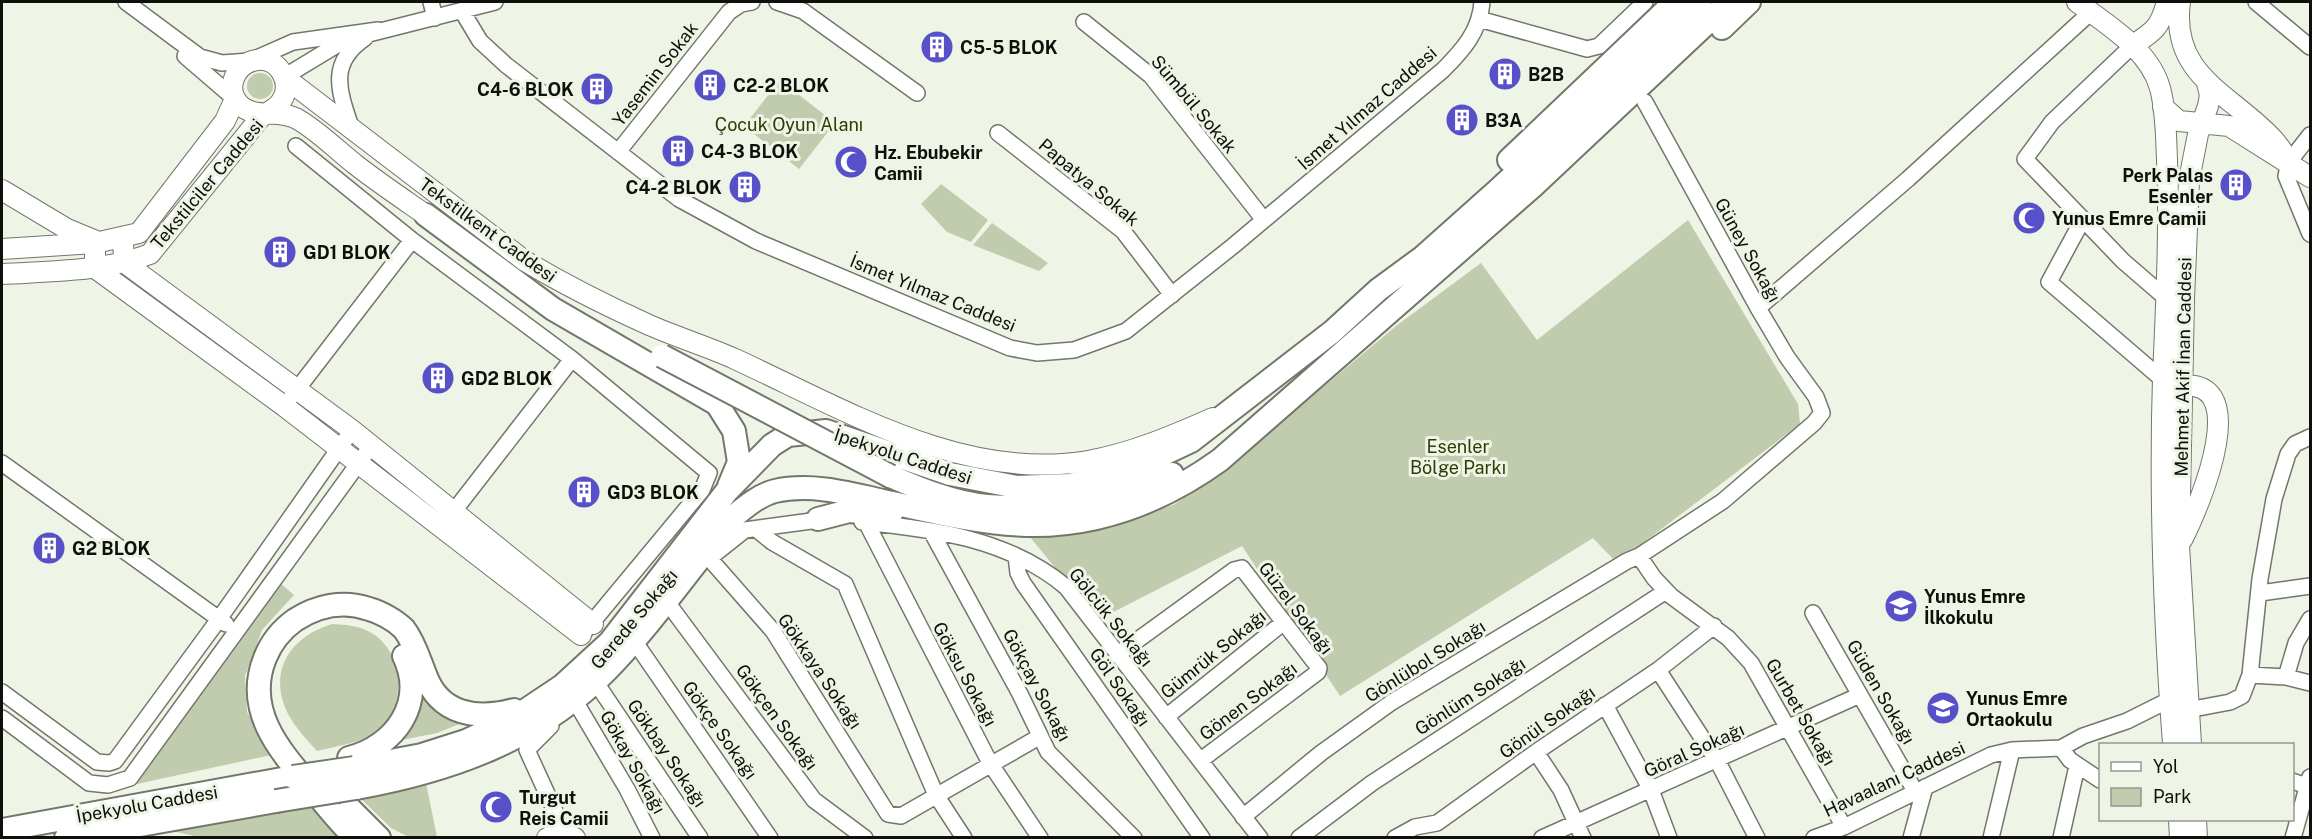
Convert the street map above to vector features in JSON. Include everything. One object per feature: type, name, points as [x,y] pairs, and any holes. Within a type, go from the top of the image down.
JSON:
[{"type":"highway","points":[[1378,290],[1407,258],[1675,2]]},
{"type":"highway","points":[[1378,290],[1423,257],[1497,191],[1700,2]]},
{"type":"highway","points":[[353,771],[436,771],[506,744],[573,700],[621,654],[733,517],[758,498],[774,491],[817,488],[951,515],[1027,525],[1068,523],[1107,517],[1180,486],[1220,460],[1532,187],[1729,2]]},
{"type":"highway","points":[[1377,322],[1452,269],[1554,186],[1749,2]]},
{"type":"highway","points":[[426,216],[558,298],[662,356],[890,476],[924,491],[986,506],[1033,506],[1084,501],[1147,485],[1200,462],[1248,436]]},
{"type":"highway","points":[[426,216],[553,309],[717,404],[734,431],[739,462],[727,491]]},
{"type":"highway","name":"İpekyolu Caddesi","points":[[66,837],[276,801],[353,771],[422,755],[466,741],[511,720],[584,668],[610,642],[727,491],[772,445],[788,435],[826,431],[950,474],[1017,487],[1070,484],[1125,472],[1191,441],[1332,332],[1378,290]]},
{"type":"highway","points":[[818,519],[849,511],[951,515]]},
{"type":"highway","points":[[356,837],[289,762],[270,734],[262,717],[257,688],[260,671],[277,636],[292,622],[311,610],[328,606],[347,604],[367,608],[386,616],[404,629],[421,660],[431,688],[450,708],[466,714],[486,715],[539,702]]},
{"type":"highway","points":[[353,771],[400,726],[408,710],[412,682],[403,653],[381,631],[364,622],[332,618],[310,626],[289,641],[277,662],[273,697],[277,717],[331,788],[379,837]]},
{"type":"highway","name":"İpekyolu Caddesi","points":[[2,830],[293,777],[314,767],[353,771]]},
{"type":"main road","points":[[2133,45],[2152,33],[2162,21],[2167,2]]},
{"type":"main road","points":[[2180,2],[2179,36],[2187,57],[2207,83],[2274,140],[2289,162]]},
{"type":"main road","name":"Mehmet Akif İnan Caddesi","points":[[2084,7],[2133,45],[2154,73],[2163,107],[2169,209],[2167,299],[2170,385],[2191,743]]},
{"type":"main road","points":[[235,99],[232,84],[234,76],[238,69],[250,61]]},
{"type":"main road","name":"Tekstilkent Caddesi","points":[[250,61],[267,61],[274,64],[284,77],[525,261],[569,287],[648,325],[719,352],[859,417],[958,454],[1047,464],[1086,461],[1146,446],[1213,418],[1246,399]]},
{"type":"main road","points":[[270,111],[277,107],[285,93],[284,77]]},
{"type":"main road","name":"Mehmet Akif İnan Caddesi","points":[[2173,743],[2163,539],[2170,385],[2189,180],[2210,95],[2207,83]]},
{"type":"main road","name":"Tekstilkent Caddesi","points":[[235,99],[246,111],[262,113],[270,111],[298,119],[426,216]]},
{"type":"main road","name":"Tekstilciler Caddesi","points":[[2,249],[97,243],[139,233],[225,121],[235,99]]},
{"type":"main road","points":[[2163,107],[2179,121],[2229,126],[2310,177]]},
{"type":"main road","name":"Tekstilciler Caddesi","points":[[2,274],[95,268],[125,263],[150,254],[261,117],[270,111]]},
{"type":"main road","points":[[2,190],[67,229],[97,243],[95,268],[284,406],[441,526],[587,629]]},
{"type":"main road","points":[[122,237],[125,263],[352,430],[454,511],[587,629]]},
{"type":"main road","points":[[2170,385],[2205,390],[2214,402],[2219,426],[2204,492],[2180,545]]},
{"type":"main road","points":[[441,526],[454,511]]},
{"type":"main road","points":[[2179,821],[2180,837]]},
{"type":"main road","points":[[2196,821],[2197,837]]},
{"type":"street","name":"Tekstilkent Caddesi","points":[[114,2],[200,68],[235,99]]},
{"type":"street","name":"Tekstilkent Caddesi","points":[[126,2],[200,57],[222,63],[250,61]]},
{"type":"street","points":[[431,2],[435,18]]},
{"type":"street","points":[[250,61],[293,42],[378,30],[495,2]]},
{"type":"street","name":"Yasemin Sokak","points":[[618,152],[729,12],[741,4],[752,2]]},
{"type":"street","points":[[777,2],[803,10],[917,93]]},
{"type":"street","name":"İsmet Yılmaz Caddesi","points":[[462,11],[480,41],[506,65],[679,199],[756,241],[1010,348],[1037,353],[1074,350],[1126,331],[1172,295],[1443,70],[1469,41],[1479,19],[1482,2]]},
{"type":"street","points":[[1479,19],[1587,49],[1599,46],[1645,2]]},
{"type":"street","points":[[2256,2],[2310,48]]},
{"type":"street","points":[[1758,308],[1908,179],[2084,7]]},
{"type":"street","name":"Sümbül Sokak","points":[[1084,22],[1151,76],[1264,220]]},
{"type":"street","points":[[284,77],[345,40],[378,30]]},
{"type":"street","points":[[351,127],[341,95],[340,68],[348,51],[378,30]]},
{"type":"street","points":[[2133,45],[2052,122],[2025,159],[2123,261],[2167,299]]},
{"type":"street","name":"Güney Sokağı","points":[[1645,102],[1758,308],[1787,357],[1816,397],[1822,413]]},
{"type":"street","name":"Papatya Sokak","points":[[998,133],[1123,231],[1172,295]]},
{"type":"street","points":[[2310,135],[2289,162],[2286,176],[2310,234]]},
{"type":"street","points":[[296,146],[412,240],[572,359],[709,473],[702,490],[587,629]]},
{"type":"street","points":[[2083,219],[2049,282],[2170,385]]},
{"type":"street","points":[[284,406],[412,240]]},
{"type":"street","points":[[454,511],[572,359]]},
{"type":"street","name":"Gönlübol Sokağı","points":[[1244,817],[1321,753],[1392,702],[1627,561],[1639,556],[1723,501],[1814,423],[1822,413]]},
{"type":"street","points":[[2,692],[97,762],[115,761],[219,619],[352,430]]},
{"type":"street","points":[[2188,710],[2230,702],[2242,696],[2250,675],[2260,579],[2274,499],[2288,454],[2295,444],[2310,437]]},
{"type":"street","points":[[2,718],[89,783],[108,785],[130,778],[371,446]]},
{"type":"street","points":[[2,463],[237,632]]},
{"type":"street","name":"Gerede Sokağı","points":[[562,836],[526,750],[539,735],[601,690],[709,558],[745,530],[818,519],[866,522]]},
{"type":"street","name":"Gölcük Sokağı","points":[[866,522],[970,538],[1016,556],[1051,575],[1066,587],[1260,837]]},
{"type":"street","name":"Göksu Sokağı","points":[[866,522],[990,763],[1040,837]]},
{"type":"street","points":[[756,528],[772,542],[845,584],[936,795],[964,837]]},
{"type":"street","name":"Gökçay Sokağı","points":[[931,531],[1020,694],[1048,752],[1134,837]]},
{"type":"street","name":"Göl Sokağı","points":[[1016,556],[1018,573],[1023,584],[1202,837]]},
{"type":"street","name":"Gurbet Sokağı","points":[[1639,556],[1666,591],[1714,626],[1738,647],[1751,663],[1846,829]]},
{"type":"street","name":"Gökkaya Sokağı","points":[[709,558],[773,631],[888,814],[901,816],[936,795]]},
{"type":"street","name":"Güzel Sokağı","points":[[1118,655],[1234,570],[1242,567],[1319,668],[1318,672]]},
{"type":"street","points":[[2260,593],[2310,586]]},
{"type":"street","name":"Gönlüm Sokağı","points":[[1299,837],[1372,783],[1666,591]]},
{"type":"street","name":"Gökçen Sokağı","points":[[670,606],[814,800],[865,837]]},
{"type":"street","name":"Güden Sokağı","points":[[1813,613],[1860,695],[1920,789]]},
{"type":"street","points":[[2286,677],[2296,643],[2310,619]]},
{"type":"street","name":"Gümrük Sokağı","points":[[1167,717],[1284,622]]},
{"type":"street","name":"Gönül Sokağı","points":[[1395,837],[1415,827],[1437,823],[1536,752],[1658,670],[1714,626]]},
{"type":"street","name":"Gökçe Sokağı","points":[[637,645],[770,837]]},
{"type":"street","points":[[1658,670],[1717,761],[1757,837]]},
{"type":"street","name":"Gönen Sokağı","points":[[1201,760],[1318,672]]},
{"type":"street","points":[[2250,675],[2286,677],[2310,683]]},
{"type":"street","name":"Gökbay Sokağı","points":[[601,690],[700,837]]},
{"type":"street","name":"Göral Sokağı","points":[[1542,837],[1717,761],[1860,695]]},
{"type":"street","points":[[2099,779],[2077,766],[2061,748],[2083,736],[2127,721],[2171,699]]},
{"type":"street","points":[[1605,705],[1651,790],[1669,837]]},
{"type":"street","name":"Gökay Sokağı","points":[[578,706],[652,837]]},
{"type":"street","points":[[936,795],[1039,737]]},
{"type":"street","name":"Havaalanı Caddesi","points":[[1814,837],[1846,829],[1991,754],[2012,750],[2061,748]]},
{"type":"street","points":[[1991,837],[2012,750]]},
{"type":"street","points":[[1536,752],[1561,790],[1583,837]]},
{"type":"street","points":[[2061,837],[2077,766]]},
{"type":"street","points":[[2293,837],[2305,782]]},
{"type":"street","points":[[1911,837],[1920,789]]},
{"type":"green space","points":[[260,73],[269,77],[273,86],[269,95],[260,99],[251,95],[247,86],[251,77]]},
{"type":"green space","name":"Çocuk Oyun Alanı","points":[[780,80],[835,123],[799,169],[744,126]]},
{"type":"green space","points":[[941,184],[988,220],[971,242],[947,232],[921,204]]},
{"type":"green space","name":"Esenler Bölge Parkı","points":[[1688,220],[1798,404],[1800,424],[1639,546],[1614,560],[1593,538],[1340,696],[1242,546],[1098,620],[1030,537],[1114,527],[1175,504],[1230,465],[1396,326],[1481,263],[1537,340]]},
{"type":"green space","points":[[992,223],[1048,263],[1039,271],[973,245]]},
{"type":"green space","points":[[279,582],[294,595],[262,630],[245,676],[247,712],[276,754],[132,785]]},
{"type":"green space","points":[[332,624],[359,628],[381,640],[396,665],[398,695],[385,723],[374,733],[354,742],[317,751],[288,714],[280,684],[286,658],[294,647],[317,630]]},
{"type":"green space","points":[[422,691],[472,719],[437,733],[397,741]]},
{"type":"green space","points":[[426,783],[437,837],[409,837],[391,828],[358,796]]},
{"type":"green space","points":[[314,804],[349,837],[203,838],[159,828]]},
{"type":"place","name":"C5-5 BLOK","points":[[937,47]]},
{"type":"place","name":"B2B","points":[[1505,74]]},
{"type":"place","name":"C2-2 BLOK","points":[[710,85]]},
{"type":"place","name":"C4-6 BLOK","points":[[597,89]]},
{"type":"place","name":"B3A","points":[[1462,120]]},
{"type":"place","name":"C4-3 BLOK","points":[[678,151]]},
{"type":"place","name":"Hz. Ebubekir Camii","points":[[851,162]]},
{"type":"place","name":"Perk Palas Esenler","points":[[2236,185]]},
{"type":"place","name":"C4-2 BLOK","points":[[745,187]]},
{"type":"place","name":"Yunus Emre Camii","points":[[2029,218]]},
{"type":"place","name":"GD1 BLOK","points":[[280,252]]},
{"type":"place","name":"GD2 BLOK","points":[[438,378]]},
{"type":"place","name":"GD3 BLOK","points":[[584,492]]},
{"type":"place","name":"G2 BLOK","points":[[49,548]]},
{"type":"place","name":"Yunus Emre İlkokulu","points":[[1901,606]]},
{"type":"place","name":"Yunus Emre Ortaokulu","points":[[1943,708]]},
{"type":"place","name":"Turgut Reis Camii","points":[[496,807]]}]
